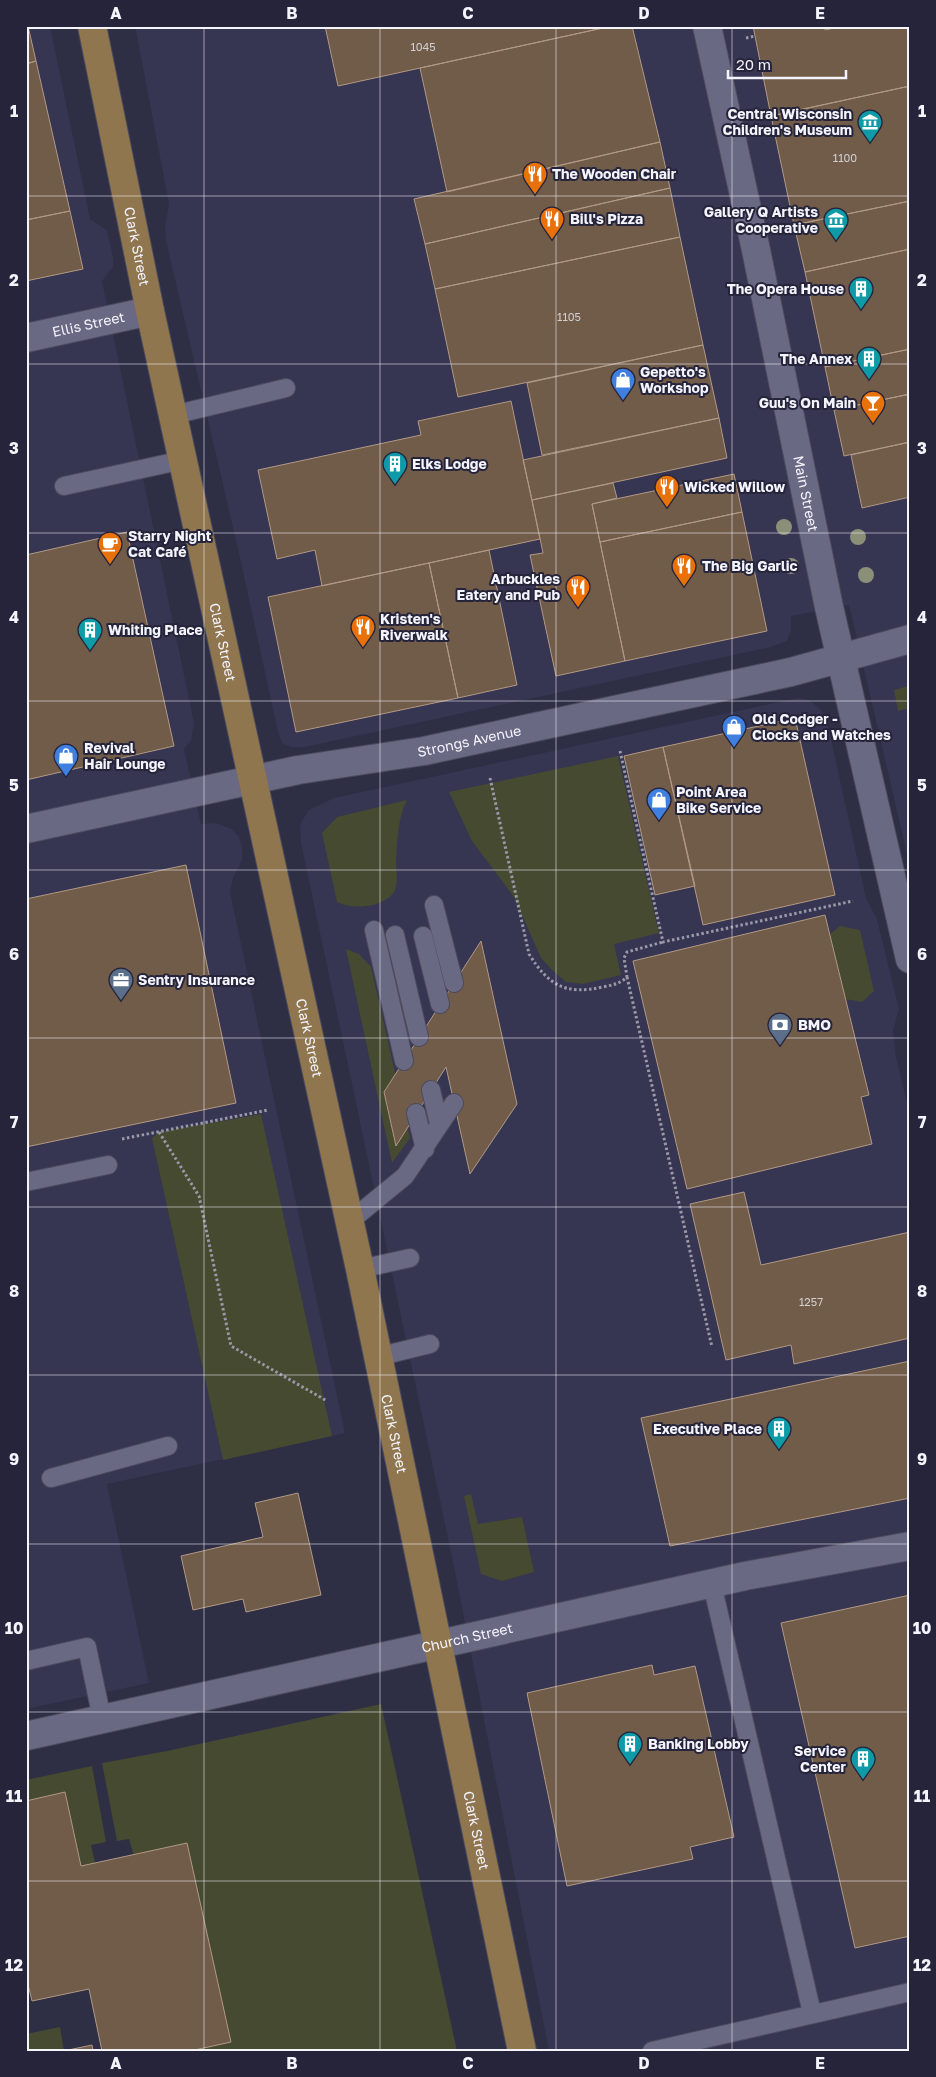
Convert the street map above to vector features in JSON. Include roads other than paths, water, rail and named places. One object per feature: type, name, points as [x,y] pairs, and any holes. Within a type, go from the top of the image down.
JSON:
[{"type":"main road","name":"Clark Street","points":[[92,26],[150,311],[360,1269],[522,2051]]},
{"type":"street","name":"Main Street","points":[[707,26],[756,250],[841,659],[910,959]]},
{"type":"street","name":"Ellis Street","points":[[26,338],[150,311]]},
{"type":"street","name":"Strongs Avenue","points":[[26,829],[252,779],[424,751],[791,672],[910,639]]},
{"type":"street","name":"Church Street","points":[[26,1736],[712,1584],[910,1546]]},
{"type":"lane","points":[[173,415],[286,388]]},
{"type":"lane","points":[[64,486],[183,460]]},
{"type":"lane","points":[[434,905],[454,983]]},
{"type":"lane","points":[[374,930],[404,1061]]},
{"type":"lane","points":[[395,935],[419,1037]]},
{"type":"lane","points":[[423,936],[440,1004]]},
{"type":"lane","points":[[431,1090],[439,1124]]},
{"type":"lane","points":[[349,1222],[405,1176],[425,1150],[439,1124],[454,1103]]},
{"type":"lane","points":[[416,1113],[425,1150]]},
{"type":"lane","points":[[26,1182],[108,1165]]},
{"type":"lane","points":[[360,1269],[410,1258]]},
{"type":"lane","points":[[377,1357],[430,1344]]},
{"type":"lane","points":[[51,1478],[168,1446]]},
{"type":"lane","points":[[712,1584],[812,2013]]},
{"type":"lane","points":[[26,1660],[87,1648],[102,1718]]},
{"type":"lane","points":[[652,2051],[910,1992]]},
{"type":"place","name":"Central Wisconsin Children's Museum","points":[[870,143]]},
{"type":"place","name":"The Wooden Chair","points":[[535,195]]},
{"type":"place","name":"Bill's Pizza","points":[[552,240]]},
{"type":"place","name":"Gallery Q Artists Cooperative","points":[[836,241]]},
{"type":"place","name":"The Opera House","points":[[861,310]]},
{"type":"place","name":"The Annex","points":[[869,380]]},
{"type":"place","name":"Gepetto's Workshop","points":[[623,401]]},
{"type":"place","name":"Guu's On Main","points":[[873,424]]},
{"type":"place","name":"Elks Lodge","points":[[395,485]]},
{"type":"place","name":"Wicked Willow","points":[[667,508]]},
{"type":"place","name":"Starry Night Cat Café","points":[[110,565]]},
{"type":"place","name":"The Big Garlic","points":[[684,587]]},
{"type":"place","name":"Arbuckles Eatery and Pub","points":[[578,608]]},
{"type":"place","name":"Kristen's Riverwalk","points":[[363,648]]},
{"type":"place","name":"Whiting Place","points":[[90,651]]},
{"type":"place","name":"Old Codger - Clocks and Watches","points":[[734,748]]},
{"type":"place","name":"Revival Hair Lounge","points":[[66,777]]},
{"type":"place","name":"Point Area Bike Service","points":[[659,821]]},
{"type":"place","name":"Sentry Insurance","points":[[121,1001]]},
{"type":"place","name":"BMO","points":[[780,1046]]},
{"type":"place","name":"Executive Place","points":[[779,1450]]},
{"type":"place","name":"Banking Lobby","points":[[630,1765]]},
{"type":"place","name":"Service Center","points":[[863,1780]]}]
